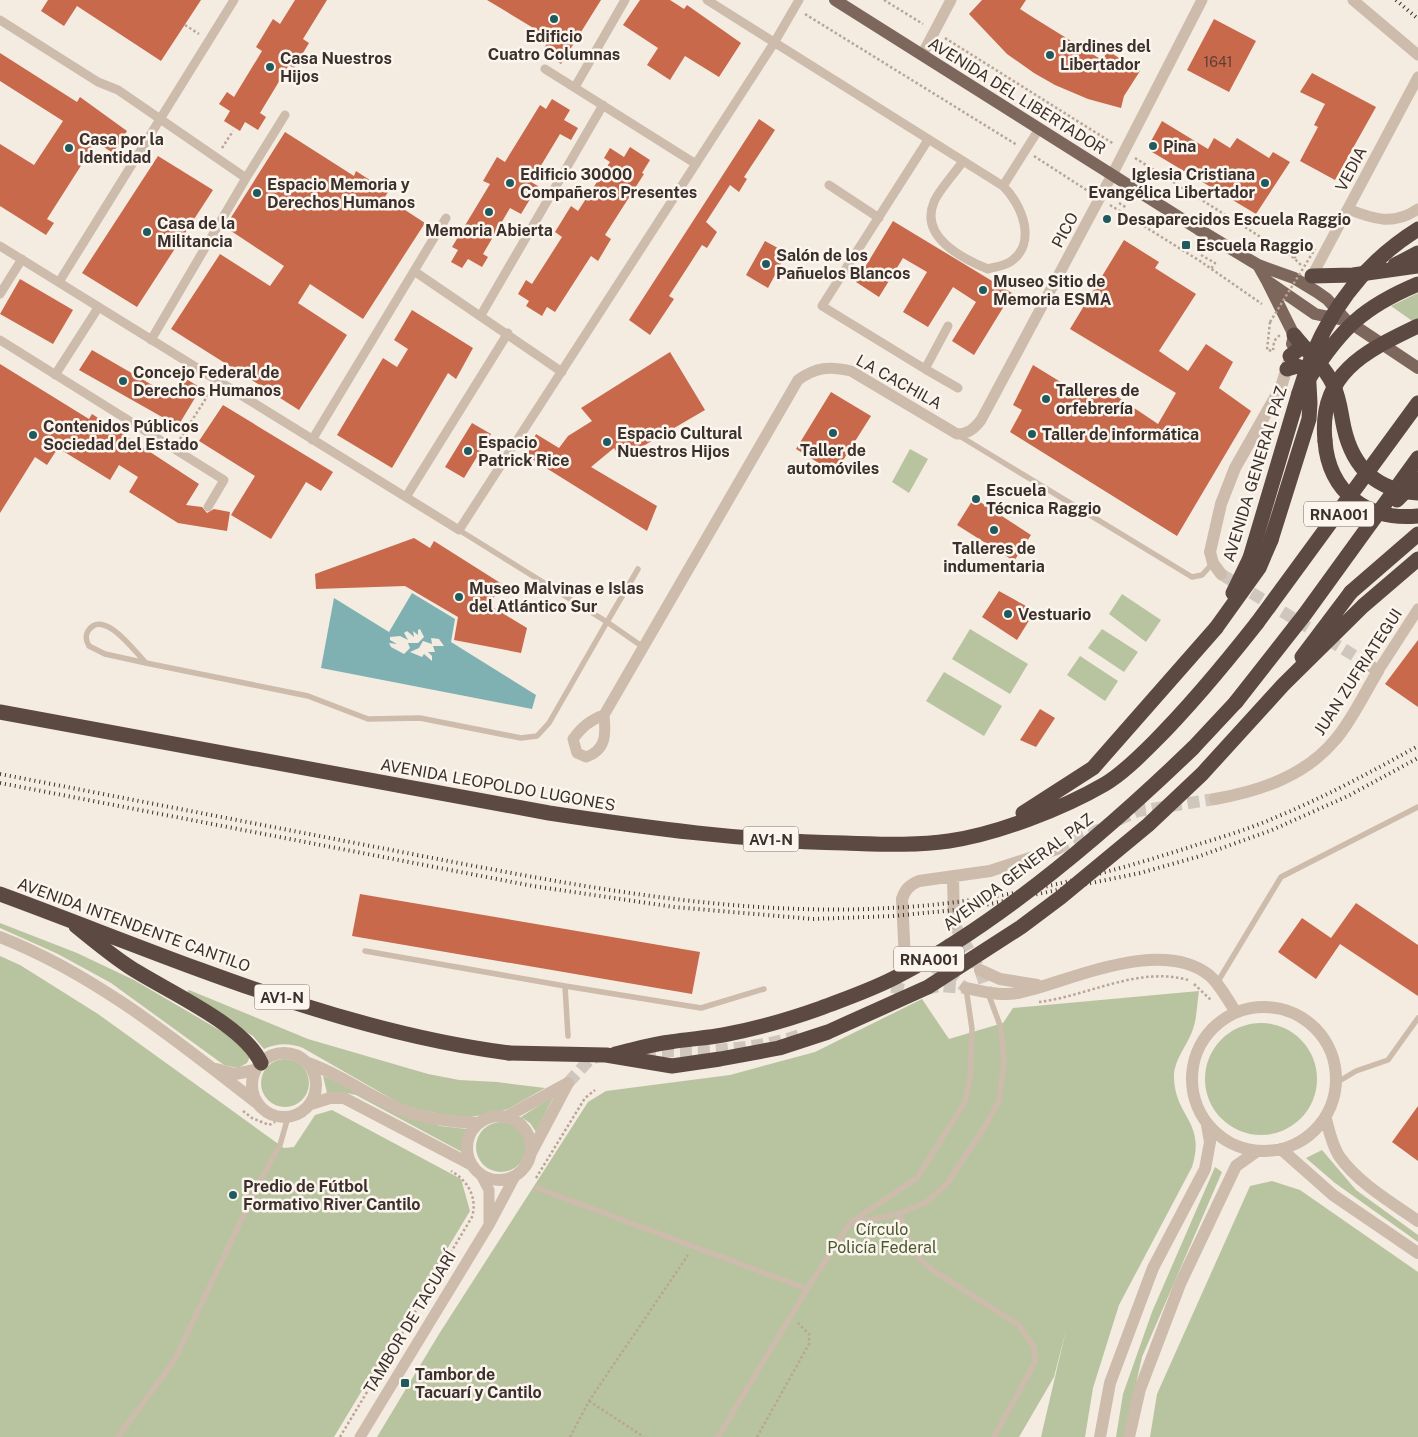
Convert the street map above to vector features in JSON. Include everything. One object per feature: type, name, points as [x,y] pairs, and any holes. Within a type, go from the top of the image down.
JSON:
[{"type":"highway","name":"AVENIDA GENERAL PAZ","points":[[994,831],[1093,768],[1216,628],[1250,558],[1307,365],[1320,338],[1353,286],[1384,253],[1418,229]]},
{"type":"highway","points":[[1382,272],[1418,253]]},
{"type":"highway","points":[[1312,276],[1382,272],[1418,266]]},
{"type":"highway","points":[[1299,393],[1328,350],[1347,327],[1368,309],[1418,284]]},
{"type":"highway","points":[[1418,326],[1368,350],[1346,370],[1339,380],[1327,406],[1324,428],[1331,469],[1339,485],[1351,498],[1380,514],[1418,516]]},
{"type":"highway","points":[[1298,339],[1288,362],[1309,370]]},
{"type":"highway","points":[[1216,628],[1259,568],[1271,540],[1308,424],[1310,403],[1309,370],[1298,339]]},
{"type":"highway","points":[[1298,339],[1328,376],[1335,389],[1346,438],[1360,468],[1369,478],[1388,488],[1418,493]]},
{"type":"highway","name":"AVENIDA GENERAL PAZ","points":[[994,831],[1058,807],[1106,784],[1142,754],[1179,718],[1215,677],[1257,623],[1418,403]]},
{"type":"highway","name":"AVENIDA GENERAL PAZ","points":[[606,1055],[669,1042],[724,1035],[820,1008],[896,977],[927,960],[996,914],[1112,824],[1193,748],[1236,702],[1366,531],[1418,458]]},
{"type":"highway","points":[[1366,531],[1418,479]]},
{"type":"highway","points":[[1282,686],[1316,637],[1351,592],[1418,534]]},
{"type":"highway","points":[[606,1055],[672,1066],[779,1048],[828,1032],[928,987],[1021,927],[1108,859],[1202,774],[1282,686],[1364,606],[1418,559]]},
{"type":"highway","name":"AVENIDA LEOPOLDO LUGONES","points":[[0,712],[549,813],[632,826],[806,842],[879,844],[948,841],[994,831]]},
{"type":"highway","name":"AVENIDA INTENDENTE CANTILO","points":[[0,894],[233,981],[356,1022],[455,1046],[509,1053],[606,1055]]},
{"type":"highway","points":[[63,916],[128,966],[236,1033],[256,1051],[258,1067]]},
{"type":"main road","name":"AVENIDA DEL LIBERTADOR","points":[[835,0],[1258,265],[1294,278],[1327,299],[1346,320],[1418,368]]},
{"type":"main road","name":"AVENIDA DEL LIBERTADOR","points":[[1258,265],[1267,281],[1315,314],[1346,320]]},
{"type":"main road","points":[[1294,278],[1312,276]]},
{"type":"main road","points":[[1267,281],[1298,339]]},
{"type":"street","points":[[59,282],[234,0]]},
{"type":"street","points":[[575,87],[625,0]]},
{"type":"street","points":[[707,0],[1003,186],[1013,195],[1025,227],[1024,246],[1010,262],[988,270],[944,246],[933,226],[934,202],[963,161]]},
{"type":"street","points":[[922,55],[952,0]]},
{"type":"street","name":"PICO","points":[[956,434],[965,434],[974,429],[981,420],[1112,175],[1202,0]]},
{"type":"street","points":[[1353,0],[1418,54]]},
{"type":"street","points":[[0,246],[460,530],[774,43],[797,4]]},
{"type":"street","points":[[0,20],[98,82],[118,90],[246,178]]},
{"type":"street","points":[[545,69],[696,164]]},
{"type":"street","name":"VEDIA","points":[[1312,276],[1418,77]]},
{"type":"street","points":[[481,315],[603,105]]},
{"type":"street","points":[[151,340],[285,115]]},
{"type":"street","points":[[1003,186],[1039,129]]},
{"type":"street","points":[[928,140],[822,306],[958,388]]},
{"type":"street","points":[[829,185],[879,218]]},
{"type":"street","points":[[1348,209],[1386,221],[1400,218],[1418,209]]},
{"type":"street","points":[[312,440],[446,218]]},
{"type":"street","points":[[0,294],[22,259]]},
{"type":"street","points":[[414,270],[562,372]]},
{"type":"street","points":[[55,375],[98,308]]},
{"type":"street","points":[[926,369],[948,326]]},
{"type":"street","points":[[406,497],[508,333]]},
{"type":"street","points":[[0,340],[224,480],[208,507]]},
{"type":"street","points":[[1221,574],[1213,563],[1210,547],[1227,490],[1246,447],[1280,387],[1288,362]]},
{"type":"street","name":"LA CACHILA","points":[[643,647],[790,391],[798,380],[811,370],[834,367],[851,371],[956,434]]},
{"type":"street","name":"JUAN ZUFRIATEGUI","points":[[1215,798],[1250,792],[1275,782],[1316,759],[1336,740],[1418,609]]},
{"type":"street","points":[[604,715],[643,647]]},
{"type":"street","points":[[1363,661],[1378,671]]},
{"type":"street","points":[[905,960],[902,899],[905,890],[918,881],[990,871],[1057,849]]},
{"type":"street","points":[[952,876],[954,924]]},
{"type":"street","points":[[0,937],[52,960],[105,992],[213,1068],[266,1112],[276,1117],[288,1118],[301,1112],[311,1104],[330,1098],[344,1098],[472,1165],[481,1175],[489,1190],[489,1225]]},
{"type":"street","points":[[966,988],[988,993],[1021,993],[1044,985],[1130,963],[1161,960],[1179,962],[1195,967],[1210,976],[1231,1015]]},
{"type":"street","points":[[980,970],[1000,979],[1044,985]]},
{"type":"street","points":[[1326,1119],[1304,1138],[1281,1148],[1257,1150],[1237,1146],[1219,1136],[1207,1125],[1196,1104],[1191,1084],[1193,1065],[1199,1046],[1210,1030],[1231,1015],[1256,1007],[1277,1007],[1297,1014],[1314,1026],[1327,1043],[1334,1062],[1336,1083],[1326,1119],[1332,1141],[1339,1156],[1367,1186],[1418,1221]]},
{"type":"street","points":[[257,1103],[253,1093],[252,1081],[258,1067],[271,1055],[284,1052],[297,1055],[308,1063],[332,1071],[406,1112],[453,1122],[479,1123],[487,1119],[506,1117],[568,1083],[530,1153]]},
{"type":"street","points":[[308,1063],[316,1075],[317,1090],[311,1104]]},
{"type":"street","points":[[213,1068],[235,1074],[258,1067]]},
{"type":"street","points":[[481,1175],[498,1180],[515,1176],[528,1162],[530,1143],[522,1126],[506,1117]]},
{"type":"street","points":[[472,1165],[467,1148],[469,1138],[479,1123]]},
{"type":"street","points":[[1100,1437],[1110,1383],[1149,1278],[1205,1169],[1210,1148],[1207,1125]]},
{"type":"street","points":[[1281,1148],[1333,1195],[1418,1253]]},
{"type":"street","points":[[1129,1437],[1140,1389],[1180,1284],[1236,1166],[1257,1150]]},
{"type":"street","name":"TAMBOR DE TACUARÍ","points":[[360,1437],[489,1225],[515,1176]]},
{"type":"lane","points":[[956,434],[1192,577],[1202,575],[1213,563]]},
{"type":"lane","points":[[460,530],[607,622],[643,647]]},
{"type":"lane","points":[[146,663],[112,628],[99,625],[92,626],[88,632],[86,642],[92,649],[146,663],[308,696],[368,719],[420,718],[529,738],[544,731],[638,569]]},
{"type":"lane","points":[[1216,985],[1281,877],[1418,807]]},
{"type":"lane","points":[[364,952],[701,1008],[764,989]]},
{"type":"lane","points":[[565,986],[568,1036]]},
{"type":"lane","points":[[718,1437],[792,1317],[807,1289],[850,1223],[917,1178],[965,1102],[970,1078],[972,1029],[966,988]]},
{"type":"lane","points":[[850,1223],[899,1214],[926,1202],[947,1184],[999,1100],[1004,1062],[1001,1028],[988,993]]},
{"type":"lane","points":[[1336,1083],[1356,1071],[1388,1060],[1418,1018]]},
{"type":"lane","points":[[118,1437],[174,1361],[260,1181],[280,1145],[288,1118]]},
{"type":"lane","points":[[537,1188],[807,1289]]},
{"type":"lane","points":[[899,1214],[910,1246],[921,1260],[935,1272],[1019,1325],[1034,1347],[1035,1362],[994,1437]]},
{"type":"path","points":[[884,0],[1294,258]]},
{"type":"path","points":[[797,4],[1211,269],[1261,302],[1265,307]]},
{"type":"path","points":[[185,24],[209,41]]},
{"type":"path","points":[[216,158],[233,131]]},
{"type":"path","points":[[1096,138],[1102,142]]},
{"type":"path","points":[[1119,203],[1127,208]]},
{"type":"path","points":[[1274,341],[1273,351],[1267,350],[1270,322],[1315,249]]},
{"type":"path","points":[[1201,255],[1214,263],[1211,269]]},
{"type":"path","points":[[1270,312],[1277,326],[1298,339]]},
{"type":"path","points":[[174,449],[217,381]]},
{"type":"path","points":[[1038,1002],[1057,1000],[1137,978],[1177,977],[1199,987],[1231,1015]]},
{"type":"path","points":[[534,1181],[585,1098],[595,1090]]},
{"type":"path","points":[[340,1437],[472,1217],[474,1209],[467,1183],[444,1167]]},
{"type":"path","points":[[570,1437],[589,1401],[694,1246]]},
{"type":"path","points":[[757,1437],[809,1344],[809,1334],[792,1317]]},
{"type":"path","points":[[589,1401],[644,1437]]},
{"type":"green space","points":[[1418,293],[1418,325],[1391,306]]},
{"type":"green space","points":[[910,449],[928,459],[909,493],[892,482]]},
{"type":"green space","points":[[1122,594],[1161,620],[1146,642],[1109,614]]},
{"type":"green space","points":[[970,629],[1028,664],[1010,694],[952,659]]},
{"type":"green space","points":[[1102,629],[1138,652],[1124,672],[1088,648]]},
{"type":"green space","points":[[1080,656],[1118,681],[1105,701],[1067,675]]},
{"type":"green space","points":[[944,672],[1002,706],[984,736],[926,701]]},
{"type":"green space","points":[[0,923],[77,953],[134,980],[245,1045],[251,1055],[247,1063],[238,1068],[224,1065],[111,983],[58,954],[0,928]]},
{"type":"green space","name":"Predio de Fútbol Formativo River Cantilo","points":[[0,956],[20,965],[98,1014],[284,1148],[294,1147],[315,1115],[332,1110],[461,1179],[470,1211],[334,1437],[0,1437]]},
{"type":"green space","points":[[189,990],[308,1039],[428,1074],[459,1080],[497,1082],[545,1088],[508,1109],[491,1114],[461,1118],[406,1107],[303,1048],[284,1044],[264,1049],[253,1036],[184,995]]},
{"type":"green space","name":"Círculo Policía Federal","points":[[1199,991],[1194,1025],[1174,1072],[1176,1092],[1193,1130],[1195,1140],[1192,1167],[1119,1305],[1093,1388],[1085,1437],[1041,1437],[1066,1330],[1054,1377],[1019,1437],[377,1437],[439,1334],[588,1102],[606,1091],[730,1075],[815,1052],[922,999],[949,1039],[1003,1023],[1013,1008]]},
{"type":"green space","points":[[1261,1023],[1272,1024],[1282,1028],[1300,1040],[1312,1058],[1316,1068],[1316,1090],[1312,1100],[1300,1118],[1282,1130],[1272,1134],[1261,1135],[1250,1134],[1240,1130],[1222,1118],[1210,1100],[1206,1090],[1205,1079],[1206,1068],[1210,1058],[1222,1040],[1240,1028],[1250,1024]]},
{"type":"green space","points":[[285,1059],[294,1061],[302,1066],[307,1074],[309,1083],[307,1092],[302,1100],[294,1105],[285,1107],[276,1105],[268,1100],[263,1092],[261,1083],[263,1074],[268,1066],[276,1061]]},
{"type":"green space","points":[[323,1076],[440,1126],[467,1129],[462,1141],[462,1152],[356,1095],[342,1092],[327,1093]]},
{"type":"green space","points":[[554,1096],[536,1132],[530,1123],[521,1117]]},
{"type":"green space","points":[[501,1122],[510,1124],[521,1133],[526,1147],[524,1156],[515,1167],[501,1172],[492,1170],[481,1161],[476,1147],[478,1138],[487,1127]]},
{"type":"green space","points":[[1322,1150],[1356,1190],[1418,1235],[1418,1242],[1335,1183],[1306,1158]]},
{"type":"green space","points":[[1215,1167],[1222,1172],[1142,1357],[1124,1437],[1116,1437],[1123,1394],[1152,1312]]},
{"type":"green space","points":[[1272,1181],[1300,1190],[1418,1272],[1418,1437],[1150,1437],[1157,1394],[1250,1186]]},
{"type":"water","points":[[412,593],[455,619],[451,642],[536,695],[532,709],[321,668],[334,598],[389,632]],"holes":[[[420,629],[424,637],[418,643],[408,643],[410,648],[404,654],[391,647],[389,643],[397,644],[390,640],[390,637],[400,636],[408,640],[404,633],[407,631],[414,637],[413,631],[418,635],[418,630]],[[431,638],[439,639],[444,646],[433,646],[435,652],[428,652],[432,656],[432,661],[424,654],[422,657],[410,652],[419,648],[423,641],[432,644]]]},
{"type":"building","points":[[48,0],[201,0],[161,61],[77,6],[64,26],[41,11]]},
{"type":"building","name":"Casa Nuestros Hijos","points":[[295,0],[327,0],[303,39],[309,43],[294,68],[289,65],[260,113],[266,117],[258,130],[245,122],[240,131],[224,121],[230,111],[219,104],[227,92],[234,97],[262,51],[256,47],[273,19],[280,24]]},
{"type":"building","name":"Edificio Cuatro Columnas","points":[[487,0],[601,0],[561,64],[542,52],[550,38]]},
{"type":"building","points":[[640,0],[670,0],[684,9],[687,5],[741,43],[719,77],[685,56],[670,80],[647,65],[658,48],[623,25]]},
{"type":"building","name":"Jardines del Libertador","points":[[982,0],[1026,0],[1020,9],[1034,18],[1102,60],[1108,51],[1140,71],[1124,96],[1121,108],[1088,99],[1055,85],[1007,54],[969,14]]},
{"type":"building","points":[[1214,19],[1256,41],[1229,92],[1187,70]]},
{"type":"building","name":"Casa por la Identidad","points":[[0,53],[77,102],[80,97],[127,131],[113,153],[96,142],[47,219],[54,223],[46,235],[0,206],[0,144],[34,165],[63,121],[0,81]]},
{"type":"building","points":[[1312,73],[1376,107],[1335,180],[1300,161],[1318,127],[1314,125],[1325,104],[1300,92]]},
{"type":"building","name":"Edificio 30000 Compañeros Presentes","points":[[552,99],[570,110],[564,120],[578,128],[571,140],[560,134],[531,182],[538,186],[521,214],[510,208],[483,254],[488,257],[482,267],[468,259],[462,268],[451,262],[458,250],[452,247],[490,184],[483,181],[497,157],[505,162],[540,105],[546,109]]},
{"type":"building","points":[[759,119],[775,130],[744,177],[747,179],[739,192],[730,185],[706,222],[717,232],[707,248],[702,245],[669,296],[674,299],[650,335],[629,320]]},
{"type":"building","points":[[1162,121],[1208,149],[1214,138],[1230,148],[1237,138],[1269,158],[1273,152],[1290,162],[1256,214],[1152,152],[1150,143]]},
{"type":"building","points":[[285,132],[354,176],[356,171],[388,192],[385,197],[425,223],[363,319],[310,284],[298,303],[347,335],[299,410],[171,329],[220,254],[270,286],[284,266],[225,227]]},
{"type":"building","points":[[630,147],[650,160],[642,173],[644,174],[605,235],[611,239],[598,261],[591,256],[555,312],[547,307],[542,316],[526,306],[529,301],[518,294],[526,280],[532,284],[562,237],[555,232],[571,206],[578,211],[610,162],[604,158],[610,148],[624,157]]},
{"type":"building","name":"Casa de la Militancia","points":[[158,156],[213,190],[137,307],[82,273]]},
{"type":"building","name":"Museo Sitio de Memoria ESMA","points":[[893,221],[1012,293],[974,355],[952,341],[976,302],[953,287],[928,327],[903,312],[927,272],[903,258],[879,297],[856,282]]},
{"type":"building","points":[[1124,240],[1159,262],[1155,268],[1196,294],[1159,351],[1188,371],[1206,344],[1233,362],[1219,388],[1251,411],[1177,536],[1010,432],[1022,410],[1013,405],[1033,365],[1090,400],[1100,385],[1158,424],[1176,393],[1070,329]]},
{"type":"building","name":"Salón de los Pañuelos Blancos","points":[[765,241],[787,253],[768,288],[746,275]]},
{"type":"building","points":[[20,279],[73,310],[53,344],[0,314]]},
{"type":"building","points":[[412,310],[473,348],[456,379],[448,373],[392,468],[337,435],[383,358],[397,367],[408,349],[394,340]]},
{"type":"building","name":"Concejo Federal de Derechos Humanos","points":[[92,350],[171,396],[183,377],[201,388],[178,426],[79,370]]},
{"type":"building","name":"Espacio Cultural Nuestros Hijos","points":[[670,352],[705,410],[621,459],[614,448],[591,467],[657,506],[647,531],[527,456],[536,434],[559,448],[568,436],[592,421],[581,408]]},
{"type":"building","points":[[0,364],[89,419],[92,414],[199,484],[186,505],[202,507],[207,513],[214,509],[230,512],[227,531],[178,523],[129,492],[138,477],[119,465],[110,480],[58,448],[47,465],[35,457],[0,513]]},
{"type":"building","name":"Taller de automóviles","points":[[831,392],[871,416],[835,473],[796,449]]},
{"type":"building","points":[[223,405],[333,472],[321,491],[306,482],[271,539],[231,515],[255,476],[199,441]]},
{"type":"building","name":"Espacio Patrick Rice","points":[[472,423],[491,434],[464,478],[445,467]]},
{"type":"building","name":"Talleres de indumentaria","points":[[974,498],[1031,535],[1014,561],[957,525]]},
{"type":"building","name":"Museo Malvinas e Islas del Atlántico Sur","points":[[414,538],[430,548],[434,541],[502,584],[489,605],[527,628],[521,653],[454,640],[458,617],[405,586],[316,589],[315,574]]},
{"type":"building","name":"Vestuario","points":[[999,591],[1035,611],[1017,640],[982,617]]},
{"type":"building","points":[[1418,640],[1418,707],[1385,684]]},
{"type":"building","points":[[1040,709],[1055,718],[1036,747],[1020,740]]},
{"type":"building","points":[[360,894],[700,952],[692,994],[352,936]]},
{"type":"building","points":[[1356,903],[1418,945],[1418,996],[1340,944],[1316,979],[1278,952],[1302,918],[1331,938]]},
{"type":"building","points":[[1418,1106],[1418,1161],[1392,1142]]},
{"type":"tunnel","points":[[1221,574],[1363,661]]},
{"type":"tunnel","points":[[1118,820],[1138,811],[1215,799]]},
{"type":"tunnel","points":[[1057,849],[1100,829]]},
{"type":"tunnel","points":[[954,924],[980,970],[988,993]]},
{"type":"tunnel","points":[[941,982],[951,940]]},
{"type":"tunnel","points":[[917,963],[944,971],[966,988]]},
{"type":"tunnel","points":[[896,994],[903,968]]},
{"type":"tunnel","points":[[926,989],[939,986],[966,988]]},
{"type":"tunnel","points":[[644,1051],[702,1051],[743,1047],[800,1035]]},
{"type":"tunnel","points":[[568,1083],[589,1060],[602,1055]]},
{"type":"railway","points":[[1396,0],[1418,19]]},
{"type":"railway","points":[[0,774],[593,887],[712,903],[830,910],[890,908],[966,901],[1080,879],[1117,869],[1264,822],[1329,793],[1418,746]]},
{"type":"railway","points":[[0,783],[533,886],[674,907],[813,919],[893,916],[965,909],[1140,873],[1197,857],[1272,830],[1348,796],[1418,758]]},
{"type":"place","name":"Edificio Cuatro Columnas","points":[[554,19]]},
{"type":"place","name":"Jardines del Libertador","points":[[1050,55]]},
{"type":"place","name":"Casa Nuestros Hijos","points":[[270,67]]},
{"type":"place","name":"Pina","points":[[1153,146]]},
{"type":"place","name":"Casa por la Identidad","points":[[69,148]]},
{"type":"place","name":"Edificio 30000 Compañeros Presentes","points":[[510,183]]},
{"type":"place","name":"Iglesia Cristiana Evangélica Libertador","points":[[1265,183]]},
{"type":"place","name":"Espacio Memoria y Derechos Humanos","points":[[257,193]]},
{"type":"place","name":"Memoria Abierta","points":[[489,212]]},
{"type":"place","name":"Desaparecidos Escuela Raggio","points":[[1107,219]]},
{"type":"place","name":"Casa de la Militancia","points":[[147,232]]},
{"type":"place","name":"Escuela Raggio","points":[[1186,245]]},
{"type":"place","name":"Salón de los Pañuelos Blancos","points":[[766,264]]},
{"type":"place","name":"Museo Sitio de Memoria ESMA","points":[[983,290]]},
{"type":"place","name":"Concejo Federal de Derechos Humanos","points":[[123,381]]},
{"type":"place","name":"Talleres de orfebrería","points":[[1046,399]]},
{"type":"place","name":"Taller de automóviles","points":[[833,433]]},
{"type":"place","name":"Taller de informática","points":[[1032,434]]},
{"type":"place","name":"Contenidos Públicos Sociedad del Estado","points":[[33,435]]},
{"type":"place","name":"Espacio Cultural Nuestros Hijos","points":[[607,442]]},
{"type":"place","name":"Espacio Patrick Rice","points":[[468,451]]},
{"type":"place","name":"Escuela Técnica Raggio","points":[[976,499]]},
{"type":"place","name":"Talleres de indumentaria","points":[[994,530]]},
{"type":"place","name":"Museo Malvinas e Islas del Atlántico Sur","points":[[459,597]]},
{"type":"place","name":"Vestuario","points":[[1008,614]]},
{"type":"place","name":"Predio de Fútbol Formativo River Cantilo","points":[[233,1195]]},
{"type":"place","name":"Tambor de Tacuarí y Cantilo","points":[[405,1383]]}]
